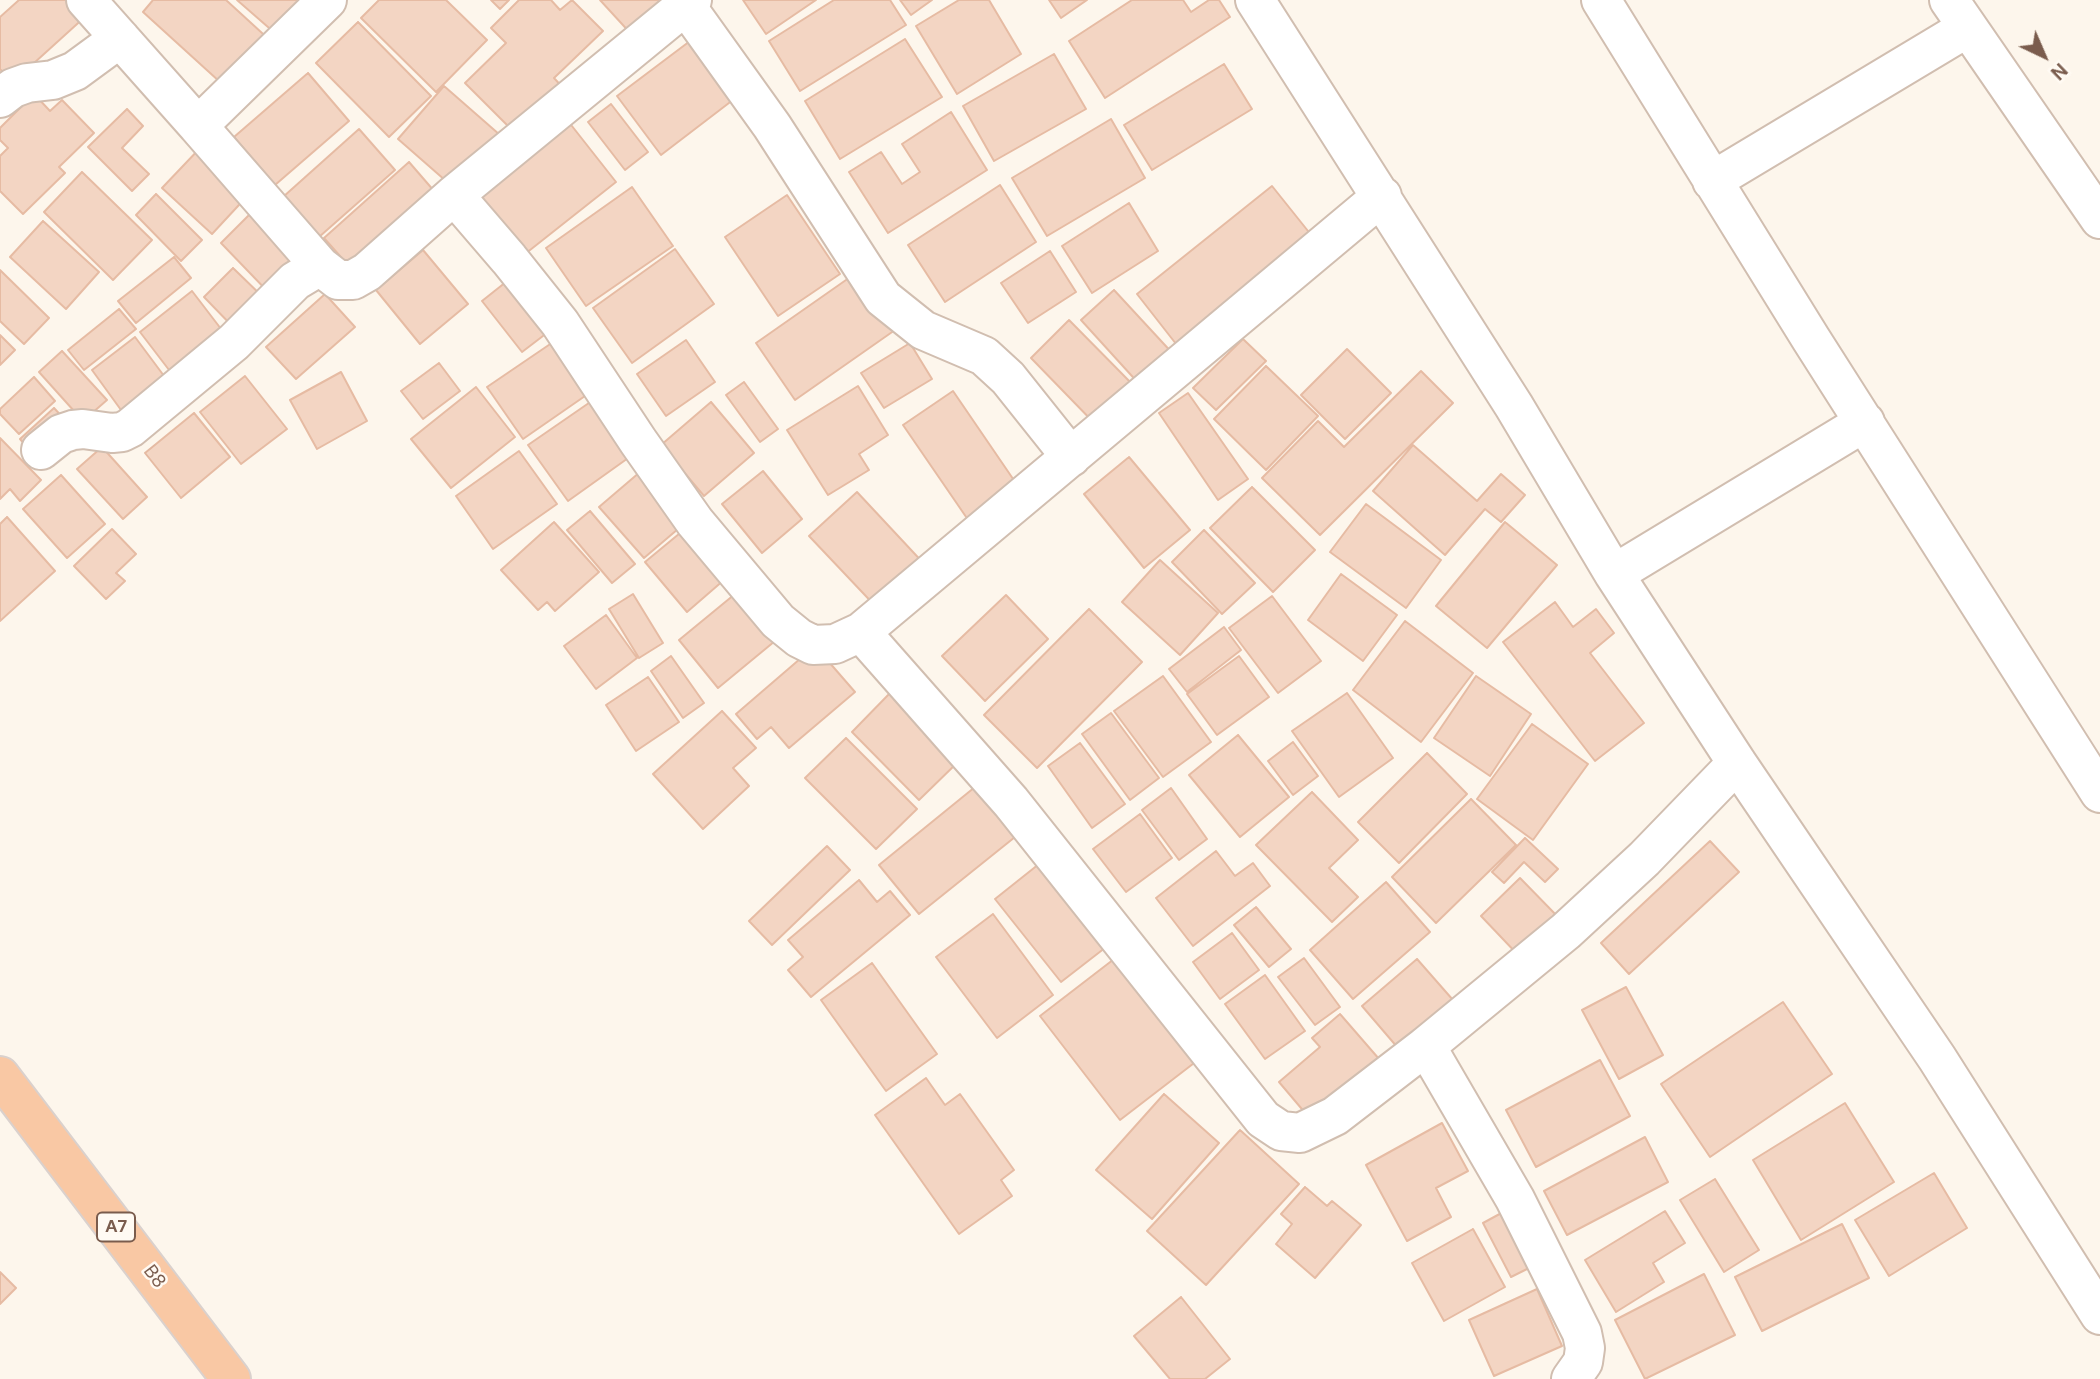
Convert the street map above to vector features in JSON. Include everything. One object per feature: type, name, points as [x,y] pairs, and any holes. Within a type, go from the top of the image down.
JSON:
[{"type":"highway","name":"B8","points":[[0,1076],[231,1379]]},
{"type":"street","points":[[86,0],[320,266],[338,280],[353,281],[689,3],[883,298],[923,330],[984,356],[1008,378],[1071,457]]},
{"type":"street","points":[[198,125],[327,0]]},
{"type":"street","points":[[1255,0],[1514,406],[1614,574],[1737,763],[1937,1058],[2100,1315]]},
{"type":"street","points":[[1601,0],[1712,181],[2100,793]]},
{"type":"street","points":[[1712,181],[1958,14],[2100,219]]},
{"type":"street","points":[[0,98],[13,88],[27,83],[53,80],[75,71],[120,38]]},
{"type":"street","points":[[454,195],[560,323],[695,522],[778,621],[799,638],[813,645],[835,645],[861,632],[1382,196]]},
{"type":"street","points":[[41,450],[61,434],[73,430],[112,433],[130,428],[234,342],[295,281],[320,266]]},
{"type":"street","points":[[1614,574],[1865,422]]},
{"type":"street","points":[[861,632],[1011,802],[1263,1119],[1280,1131],[1300,1133],[1335,1116],[1426,1046],[1566,931],[1644,859],[1737,763]]},
{"type":"street","points":[[1426,1046],[1516,1199],[1582,1333],[1586,1349],[1583,1362],[1571,1379]]},
{"type":"building","points":[[19,0],[74,0],[87,15],[12,83],[0,69],[0,17]]},
{"type":"building","points":[[153,0],[226,0],[274,44],[231,92],[143,12]]},
{"type":"building","points":[[237,0],[317,0],[284,41]]},
{"type":"building","points":[[379,0],[446,0],[487,40],[436,92],[361,18]]},
{"type":"building","points":[[491,0],[509,0],[500,9]]},
{"type":"building","points":[[519,0],[551,0],[560,10],[572,0],[603,31],[554,78],[565,90],[519,137],[465,83],[506,43],[491,28]]},
{"type":"building","points":[[600,0],[672,0],[633,36]]},
{"type":"building","points":[[743,0],[816,0],[766,34]]},
{"type":"building","points":[[834,0],[890,0],[906,25],[800,91],[769,41]]},
{"type":"building","points":[[900,0],[932,0],[911,15]]},
{"type":"building","points":[[959,0],[989,0],[1021,54],[957,94],[916,26]]},
{"type":"building","points":[[1049,0],[1087,0],[1061,18]]},
{"type":"building","points":[[1132,0],[1183,0],[1191,12],[1209,0],[1219,0],[1230,17],[1105,98],[1069,41]]},
{"type":"building","points":[[358,22],[431,96],[389,137],[316,63]]},
{"type":"building","points":[[698,35],[742,93],[661,155],[617,96]]},
{"type":"building","points":[[905,39],[942,97],[840,159],[805,101]]},
{"type":"building","points":[[1054,54],[1086,109],[994,161],[963,106]]},
{"type":"building","points":[[1224,64],[1252,109],[1152,170],[1124,125]]},
{"type":"building","points":[[308,73],[349,121],[275,185],[234,137]]},
{"type":"building","points":[[444,86],[500,135],[454,188],[398,139]]},
{"type":"building","points":[[34,94],[50,111],[62,100],[94,133],[59,167],[65,173],[23,214],[0,191],[0,156],[8,148],[0,140],[0,128]]},
{"type":"building","points":[[611,104],[648,152],[625,170],[588,122]]},
{"type":"building","points":[[127,109],[143,126],[122,148],[149,174],[132,191],[88,147]]},
{"type":"building","points":[[951,112],[987,170],[888,233],[849,172],[881,152],[902,184],[920,172],[902,144]]},
{"type":"building","points":[[1111,119],[1145,178],[1047,236],[1012,178]]},
{"type":"building","points":[[568,121],[616,182],[525,254],[477,192]]},
{"type":"building","points":[[359,129],[395,170],[319,237],[283,197]]},
{"type":"building","points":[[202,146],[251,192],[212,234],[162,188]]},
{"type":"building","points":[[409,162],[441,199],[356,274],[324,238]]},
{"type":"building","points":[[82,172],[152,240],[113,280],[44,212]]},
{"type":"building","points":[[1000,185],[1036,242],[945,302],[908,245]]},
{"type":"building","points":[[1272,186],[1316,241],[1180,349],[1137,294]]},
{"type":"building","points":[[632,187],[673,246],[586,306],[546,248]]},
{"type":"building","points":[[156,194],[202,240],[181,261],[136,215]]},
{"type":"building","points":[[787,195],[840,274],[778,316],[725,237]]},
{"type":"building","points":[[1129,203],[1158,251],[1092,293],[1062,246]]},
{"type":"building","points":[[256,208],[309,262],[273,297],[221,243]]},
{"type":"building","points":[[43,221],[99,272],[66,309],[10,257]]},
{"type":"building","points":[[675,249],[714,304],[632,363],[593,308]]},
{"type":"building","points":[[423,250],[468,304],[420,344],[376,290]]},
{"type":"building","points":[[1050,251],[1076,292],[1028,323],[1001,283]]},
{"type":"building","points":[[174,257],[191,278],[136,323],[118,301]]},
{"type":"building","points":[[233,268],[267,301],[237,331],[204,297]]},
{"type":"building","points":[[0,270],[49,318],[24,344],[0,321]]},
{"type":"building","points":[[856,273],[895,330],[795,400],[756,343]]},
{"type":"building","points":[[516,274],[556,326],[522,352],[482,301]]},
{"type":"building","points":[[1114,290],[1175,356],[1141,386],[1081,320]]},
{"type":"building","points":[[192,291],[231,342],[179,383],[140,332]]},
{"type":"building","points":[[325,294],[355,327],[296,379],[266,347]]},
{"type":"building","points":[[119,309],[136,329],[84,370],[68,350]]},
{"type":"building","points":[[1069,320],[1138,390],[1099,428],[1031,358]]},
{"type":"building","points":[[0,335],[15,350],[0,365]]},
{"type":"building","points":[[562,336],[598,387],[523,439],[487,387]]},
{"type":"building","points":[[135,337],[173,388],[129,421],[92,370]]},
{"type":"building","points":[[1243,339],[1266,361],[1216,410],[1193,388]]},
{"type":"building","points":[[686,340],[715,382],[666,416],[637,374]]},
{"type":"building","points":[[910,343],[932,379],[884,408],[861,373]]},
{"type":"building","points":[[1347,349],[1391,393],[1345,439],[1301,395]]},
{"type":"building","points":[[62,351],[107,400],[83,421],[39,372]]},
{"type":"building","points":[[439,363],[460,391],[423,419],[401,391]]},
{"type":"building","points":[[1266,366],[1318,416],[1266,470],[1214,419]]},
{"type":"building","points":[[1421,371],[1453,403],[1320,535],[1262,478],[1318,421],[1344,447]]},
{"type":"building","points":[[341,372],[367,421],[317,449],[290,400]]},
{"type":"building","points":[[245,376],[287,429],[241,464],[200,412]]},
{"type":"building","points":[[34,377],[55,401],[19,434],[0,414],[0,409]]},
{"type":"building","points":[[744,382],[778,429],[760,442],[726,395]]},
{"type":"building","points":[[858,386],[888,435],[859,454],[869,470],[828,495],[787,430]]},
{"type":"building","points":[[476,387],[515,437],[451,488],[411,439]]},
{"type":"building","points":[[953,391],[1022,492],[973,527],[903,425]]},
{"type":"building","points":[[1188,393],[1248,479],[1218,500],[1159,413]]},
{"type":"building","points":[[599,396],[638,451],[568,501],[528,445]]},
{"type":"building","points":[[711,402],[754,453],[704,496],[661,445]]},
{"type":"building","points":[[54,408],[67,422],[33,454],[20,439]]},
{"type":"building","points":[[194,413],[230,457],[181,498],[145,453]]},
{"type":"building","points":[[0,438],[41,480],[20,501],[10,489],[0,499]]},
{"type":"building","points":[[1413,445],[1477,501],[1501,474],[1525,495],[1501,522],[1485,509],[1445,555],[1373,491]]},
{"type":"building","points":[[102,447],[147,497],[123,519],[77,469]]},
{"type":"building","points":[[519,451],[557,504],[493,549],[456,496]]},
{"type":"building","points":[[1129,457],[1190,530],[1144,568],[1084,494]]},
{"type":"building","points":[[763,471],[802,519],[762,553],[722,504]]},
{"type":"building","points":[[640,472],[685,523],[644,558],[599,507]]},
{"type":"building","points":[[61,475],[105,524],[67,558],[23,509]]},
{"type":"building","points":[[1252,487],[1315,550],[1273,592],[1210,528]]},
{"type":"building","points":[[857,492],[927,567],[880,611],[809,536]]},
{"type":"building","points":[[1366,504],[1441,560],[1406,608],[1330,552]]},
{"type":"building","points":[[590,511],[635,564],[612,583],[567,530]]},
{"type":"building","points":[[7,517],[55,571],[0,621],[0,524]]},
{"type":"building","points":[[554,522],[599,572],[555,611],[547,602],[538,610],[501,570]]},
{"type":"building","points":[[1505,522],[1557,565],[1487,648],[1436,606]]},
{"type":"building","points":[[691,524],[732,573],[687,612],[645,562]]},
{"type":"building","points":[[112,529],[136,554],[116,573],[125,581],[106,599],[74,566]]},
{"type":"building","points":[[1204,530],[1255,583],[1222,614],[1172,562]]},
{"type":"building","points":[[1160,560],[1218,613],[1180,655],[1122,602]]},
{"type":"building","points":[[1341,574],[1397,615],[1363,661],[1308,620]]},
{"type":"building","points":[[633,594],[663,643],[639,658],[609,609]]},
{"type":"building","points":[[735,594],[775,641],[718,688],[679,640]]},
{"type":"building","points":[[1006,595],[1048,639],[985,701],[942,656]]},
{"type":"building","points":[[1272,596],[1321,661],[1278,693],[1229,628]]},
{"type":"building","points":[[1555,602],[1573,627],[1596,609],[1614,633],[1590,653],[1644,723],[1595,761],[1503,642]]},
{"type":"building","points":[[1089,609],[1142,662],[1037,768],[984,715]]},
{"type":"building","points":[[606,615],[637,658],[596,689],[564,646]]},
{"type":"building","points":[[1405,621],[1473,673],[1421,742],[1353,690]]},
{"type":"building","points":[[1224,627],[1241,650],[1187,692],[1169,669]]},
{"type":"building","points":[[815,646],[855,692],[789,748],[771,727],[757,739],[736,714]]},
{"type":"building","points":[[671,656],[704,703],[683,718],[651,671]]},
{"type":"building","points":[[1239,656],[1269,697],[1217,735],[1187,694]]},
{"type":"building","points":[[1163,676],[1211,742],[1163,777],[1114,711]]},
{"type":"building","points":[[1476,676],[1531,714],[1490,776],[1434,738]]},
{"type":"building","points":[[648,677],[679,722],[636,751],[606,705]]},
{"type":"building","points":[[891,692],[959,761],[919,800],[852,732]]},
{"type":"building","points":[[1347,693],[1393,758],[1339,797],[1292,731]]},
{"type":"building","points":[[722,711],[756,748],[733,768],[749,786],[703,829],[653,774]]},
{"type":"building","points":[[1111,713],[1159,778],[1130,800],[1082,734]]},
{"type":"building","points":[[1532,724],[1588,764],[1533,840],[1477,799]]},
{"type":"building","points":[[1238,735],[1289,797],[1240,837],[1189,775]]},
{"type":"building","points":[[846,738],[917,809],[876,849],[805,778]]},
{"type":"building","points":[[1293,742],[1318,776],[1293,795],[1268,761]]},
{"type":"building","points":[[1080,743],[1125,804],[1092,828],[1048,766]]},
{"type":"building","points":[[1427,753],[1467,794],[1399,863],[1358,822]]},
{"type":"building","points":[[975,787],[1015,837],[919,914],[879,865]]},
{"type":"building","points":[[1171,788],[1207,839],[1179,860],[1142,810]]},
{"type":"building","points":[[1312,792],[1358,840],[1329,868],[1358,897],[1332,922],[1256,845]]},
{"type":"building","points":[[1471,799],[1516,845],[1436,923],[1392,877]]},
{"type":"building","points":[[1140,814],[1172,858],[1126,892],[1093,849]]},
{"type":"building","points":[[1525,838],[1558,869],[1545,882],[1524,862],[1504,883],[1492,872]]},
{"type":"building","points":[[1710,841],[1739,872],[1629,974],[1601,943]]},
{"type":"building","points":[[827,846],[850,870],[772,945],[749,921]]},
{"type":"building","points":[[1216,851],[1235,876],[1253,863],[1270,886],[1193,946],[1156,898]]},
{"type":"building","points":[[1044,860],[1110,944],[1061,982],[995,899]]},
{"type":"building","points":[[1520,878],[1560,919],[1520,957],[1481,916]]},
{"type":"building","points":[[859,880],[877,902],[890,891],[910,915],[811,997],[788,970],[803,957],[788,940]]},
{"type":"building","points":[[1386,882],[1430,932],[1353,999],[1310,950]]},
{"type":"building","points":[[1256,907],[1291,949],[1269,967],[1234,925]]},
{"type":"building","points":[[993,914],[1053,995],[997,1038],[936,957]]},
{"type":"building","points":[[1232,933],[1259,970],[1220,999],[1193,962]]},
{"type":"building","points":[[1118,956],[1198,1060],[1120,1120],[1040,1016]]},
{"type":"building","points":[[1304,958],[1340,1007],[1315,1025],[1278,977]]},
{"type":"building","points":[[1417,959],[1460,1008],[1404,1055],[1362,1006]]},
{"type":"building","points":[[872,963],[937,1054],[886,1091],[821,1000]]},
{"type":"building","points":[[1265,975],[1305,1031],[1265,1059],[1225,1004]]},
{"type":"building","points":[[1626,987],[1663,1055],[1619,1079],[1582,1010]]},
{"type":"building","points":[[1783,1002],[1832,1074],[1710,1157],[1661,1084]]},
{"type":"building","points":[[1340,1014],[1386,1067],[1312,1121],[1279,1082],[1320,1047],[1312,1038]]},
{"type":"building","points":[[1600,1060],[1630,1116],[1536,1167],[1506,1110]]},
{"type":"building","points":[[926,1078],[945,1105],[960,1094],[1014,1170],[1001,1180],[1012,1196],[959,1234],[875,1115]]},
{"type":"building","points":[[1164,1094],[1219,1143],[1152,1219],[1096,1170]]},
{"type":"building","points":[[1845,1103],[1894,1182],[1801,1240],[1753,1160]]},
{"type":"building","points":[[1442,1123],[1468,1171],[1436,1188],[1451,1217],[1407,1241],[1366,1165]]},
{"type":"building","points":[[1240,1130],[1299,1184],[1206,1285],[1147,1231]]},
{"type":"building","points":[[1645,1137],[1668,1182],[1567,1235],[1544,1191]]},
{"type":"building","points":[[1934,1173],[1967,1228],[1889,1276],[1855,1220]]},
{"type":"building","points":[[1715,1179],[1759,1250],[1724,1272],[1680,1200]]},
{"type":"building","points":[[1305,1187],[1327,1206],[1332,1201],[1361,1225],[1315,1278],[1276,1244],[1292,1224],[1281,1214]]},
{"type":"building","points":[[1507,1210],[1535,1265],[1511,1277],[1483,1223]]},
{"type":"building","points":[[1665,1211],[1685,1243],[1653,1263],[1664,1282],[1616,1312],[1585,1260]]},
{"type":"building","points":[[1842,1224],[1869,1278],[1762,1331],[1735,1277]]},
{"type":"building","points":[[1473,1229],[1505,1287],[1444,1321],[1412,1263]]},
{"type":"building","points":[[0,1272],[16,1288],[0,1304]]},
{"type":"building","points":[[1704,1274],[1735,1335],[1645,1379],[1615,1320]]},
{"type":"building","points":[[1537,1289],[1562,1346],[1494,1376],[1469,1320]]},
{"type":"building","points":[[1181,1297],[1230,1359],[1205,1379],[1170,1379],[1134,1336]]}]
